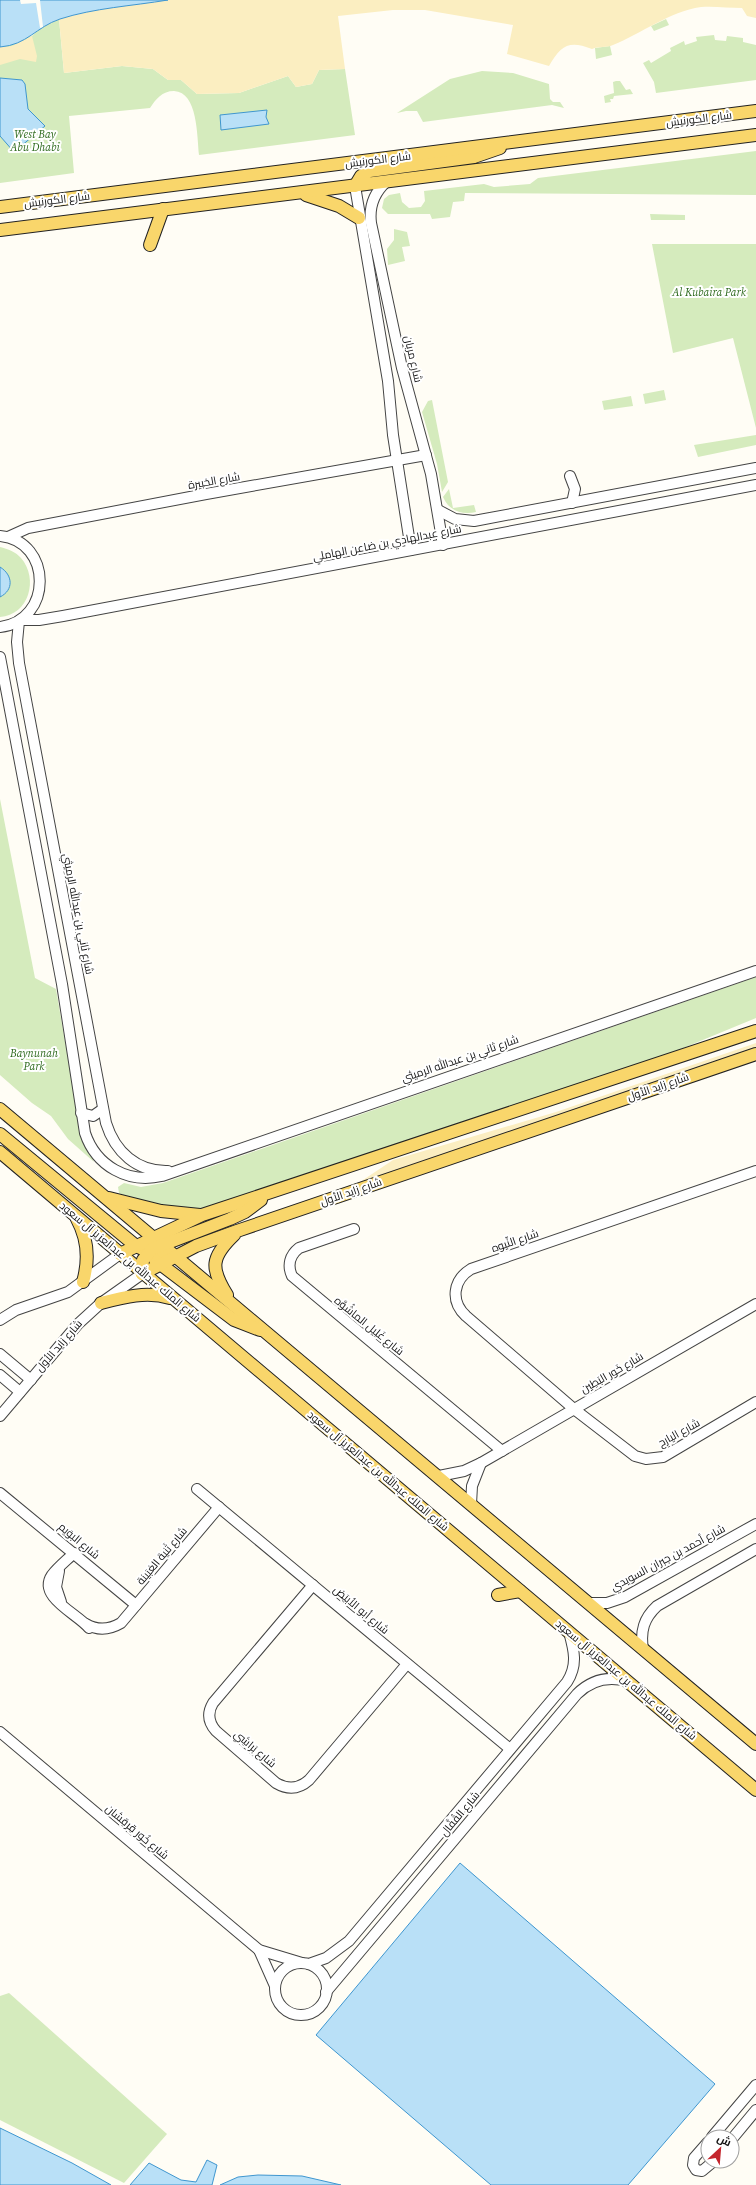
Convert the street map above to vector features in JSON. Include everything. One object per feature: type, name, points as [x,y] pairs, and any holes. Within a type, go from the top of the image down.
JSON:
[{"type":"main road","name":"شارع الكورنيش","points":[[0,207],[506,144],[756,111]]},
{"type":"main road","name":"شارع الكورنيش","points":[[0,230],[756,135]]},
{"type":"main road","points":[[354,186],[361,176],[370,171],[474,157],[489,153],[506,144]]},
{"type":"main road","points":[[301,193],[339,206],[359,218]]},
{"type":"main road","points":[[150,245],[163,209]]},
{"type":"main road","name":"شارع زايد الأول","points":[[120,1254],[136,1246],[158,1241],[202,1215],[267,1195],[756,1031]]},
{"type":"main road","name":"شارع زايد الأول","points":[[142,1274],[196,1246],[237,1231],[756,1054]]},
{"type":"main road","points":[[0,1109],[101,1195],[439,1476],[756,1744]]},
{"type":"main road","points":[[0,1134],[146,1254],[234,1320],[249,1327],[265,1331]]},
{"type":"main road","name":"شارع الملك عبدالله بن عبدالعزيز آل سعود","points":[[0,1152],[142,1274],[174,1299],[756,1790]]},
{"type":"main road","points":[[101,1195],[161,1211],[202,1215]]},
{"type":"main road","points":[[142,1274],[142,1264],[146,1254],[158,1241],[237,1216],[267,1195]]},
{"type":"main road","points":[[75,1215],[80,1225],[86,1246],[87,1266],[83,1282]]},
{"type":"main road","points":[[234,1305],[217,1279],[215,1266],[220,1249],[237,1231]]},
{"type":"main road","points":[[120,1254],[176,1256]]},
{"type":"main road","points":[[101,1303],[144,1295],[174,1299]]},
{"type":"main road","points":[[498,1595],[520,1591]]},
{"type":"street","name":"شارع مربان","points":[[386,182],[378,191],[372,202],[371,223],[402,368],[426,455],[438,510],[443,544]]},
{"type":"street","points":[[354,186],[388,381],[396,460],[411,550]]},
{"type":"street","name":"شارع الخبيرة","points":[[3,535],[28,528],[426,455]]},
{"type":"street","name":"شارع عبدالهادي بن ضاعن الهاملي","points":[[438,510],[455,519],[474,521],[756,468]]},
{"type":"street","points":[[570,476],[575,489],[572,503]]},
{"type":"street","name":"شارع عبدالهادي بن ضاعن الهاملي","points":[[0,627],[20,620],[47,619],[756,484]]},
{"type":"street","points":[[3,535],[16,540],[30,551],[40,574],[40,592],[37,600],[28,614],[20,620]]},
{"type":"street","name":"شارع ثاني بن عبدالله الرميثي","points":[[20,620],[17,642],[19,664],[103,1109],[112,1139],[125,1156],[148,1168],[172,1171]]},
{"type":"street","name":"شارع ثاني بن عبدالله الرميثي","points":[[0,657],[62,984],[85,1134],[91,1147],[100,1159],[113,1170],[128,1176],[146,1178],[162,1176],[172,1171],[756,970]]},
{"type":"street","points":[[81,1113],[93,1116],[103,1109]]},
{"type":"street","name":"شارع النِّيوه","points":[[574,1409],[462,1312],[456,1302],[455,1291],[462,1276],[476,1267],[756,1171]]},
{"type":"street","name":"شارع غَلِيل الماشُوَّه","points":[[354,1229],[299,1248],[293,1254],[289,1262],[292,1276],[302,1286],[502,1451]]},
{"type":"street","name":"شارع زايد الأول","points":[[0,1320],[21,1308],[59,1296],[83,1282],[120,1254]]},
{"type":"street","name":"شارع زايد الأول","points":[[0,1416],[67,1335],[101,1303],[142,1274]]},
{"type":"street","name":"شارع خَور البَطِين","points":[[439,1476],[464,1471],[481,1464],[756,1304]]},
{"type":"street","points":[[0,1354],[30,1380]]},
{"type":"street","points":[[0,1375],[20,1392]]},
{"type":"street","name":"شارع اليارِح","points":[[574,1409],[630,1454],[640,1458],[652,1459],[669,1454],[756,1402]]},
{"type":"street","points":[[472,1504],[472,1486],[481,1464]]},
{"type":"street","name":"شارع أبو الأبيَض","points":[[197,1489],[510,1749]]},
{"type":"street","name":"شارع البوَيم","points":[[2,1492],[136,1605]]},
{"type":"street","name":"شارع ثَنية الغبَينة","points":[[74,1553],[52,1575],[49,1588],[54,1600],[62,1604],[97,1634],[107,1634],[116,1631],[136,1605],[219,1507]]},
{"type":"street","name":"شارع أحمد بن جبران السويدي","points":[[588,1602],[607,1603],[625,1597],[756,1524]]},
{"type":"street","points":[[643,1649],[642,1628],[647,1617],[657,1606],[756,1550]]},
{"type":"street","name":"شارع بَراشِي","points":[[313,1586],[213,1703],[209,1712],[210,1722],[216,1731],[276,1783],[291,1788],[305,1783],[407,1664]]},
{"type":"street","name":"شارع القُفَّال","points":[[306,1964],[326,1958],[349,1941],[564,1685],[572,1674],[575,1660],[569,1632]]},
{"type":"street","name":"شارع القُفَّال","points":[[326,1992],[582,1689],[601,1680],[614,1679],[627,1681]]},
{"type":"street","points":[[564,1685],[571,1690],[574,1698]]},
{"type":"street","name":"شارع خُور قِرقِشان","points":[[0,1732],[259,1950],[306,1964]]},
{"type":"street","name":"شارع خُور قِرقِشان","points":[[259,1950],[275,1986]]},
{"type":"street","points":[[296,1963],[306,1964],[320,1972],[326,1985],[326,1992],[325,1999],[316,2010],[304,2014],[297,2014],[280,2005],[277,1999],[275,1986],[279,1974],[284,1969],[296,1963]]},
{"type":"street","points":[[719,2129],[756,2085]]},
{"type":"street","points":[[740,2129],[756,2110]]},
{"type":"street","points":[[700,2151],[694,2158],[693,2164],[696,2170],[702,2171],[704,2169]]},
{"type":"green space","name":"West Bay Abu Dhabi","points":[[59,19],[64,73],[122,66],[153,69],[168,80],[181,80],[197,94],[239,93],[288,76],[296,87],[312,84],[319,70],[345,69],[355,135],[199,155],[197,127],[192,107],[188,99],[182,93],[170,91],[160,96],[150,108],[69,116],[74,173],[0,183],[0,47],[32,36],[40,28]]},
{"type":"green space","points":[[666,19],[669,25],[654,31],[651,26]]},
{"type":"green space","points":[[714,35],[715,40],[726,41],[727,36],[743,38],[743,42],[756,45],[756,80],[656,93],[654,82],[643,63],[649,60],[651,63],[671,51],[670,48],[684,41],[685,45],[697,41],[696,37]]},
{"type":"green space","points":[[610,46],[612,55],[596,59],[595,48]]},
{"type":"green space","points":[[482,71],[513,73],[549,84],[550,99],[553,102],[560,102],[564,108],[552,105],[423,122],[417,111],[397,113],[450,79]]},
{"type":"green space","points":[[620,81],[626,90],[630,89],[633,94],[614,96],[613,99],[610,99],[611,102],[605,103],[604,96],[614,93],[613,82]]},
{"type":"green space","points":[[756,151],[756,195],[465,193],[464,201],[453,202],[450,217],[432,219],[430,214],[388,214],[382,208],[384,199],[389,195],[400,193],[402,202],[409,208],[421,207],[425,201],[424,191],[484,184],[494,187],[530,184],[538,178]]},
{"type":"green space","points":[[650,214],[685,215],[685,220],[651,220]]},
{"type":"green space","points":[[394,229],[407,232],[410,246],[402,247],[405,261],[388,265],[387,249],[394,240]]},
{"type":"green space","name":"Al Kubaira Park","points":[[652,244],[756,244],[756,428],[733,338],[673,353]]},
{"type":"green space","points":[[664,390],[666,400],[645,404],[643,394]]},
{"type":"green space","points":[[631,396],[633,406],[604,410],[602,401]]},
{"type":"green space","points":[[432,400],[448,482],[442,492],[437,464],[422,412],[428,401]]},
{"type":"green space","points":[[756,435],[756,445],[698,457],[694,445]]},
{"type":"green space","points":[[449,489],[453,508],[474,505],[476,512],[466,513],[452,509],[443,497]]},
{"type":"green space","points":[[0,547],[12,551],[21,558],[26,566],[30,585],[28,595],[18,610],[10,615],[0,617]]},
{"type":"green space","name":"Baynunah Park","points":[[0,799],[35,978],[56,989],[81,1135],[94,1162],[68,1139],[51,1116],[32,1103],[0,1075]]},
{"type":"green space","points":[[756,977],[756,1018],[647,1063],[194,1211],[146,1203],[119,1193],[118,1187],[124,1183],[141,1187],[163,1183]]},
{"type":"green space","points":[[9,1993],[167,2134],[124,2183],[0,2120],[0,1996]]},
{"type":"sand","points":[[168,0],[756,0],[756,18],[747,16],[742,8],[701,7],[678,13],[610,46],[592,49],[577,45],[566,46],[558,53],[549,66],[507,54],[513,25],[425,10],[393,10],[338,16],[345,69],[319,70],[312,84],[296,87],[288,76],[239,93],[197,94],[181,80],[168,80],[153,69],[122,66],[64,73],[59,19],[96,10]]},
{"type":"sand","points":[[32,36],[37,56],[36,62],[20,59],[0,65],[0,47],[12,46]]},
{"type":"sand","points":[[756,1043],[756,1049],[194,1242],[193,1239],[360,1182],[393,1160],[556,1112]]},
{"type":"water","points":[[0,0],[168,0],[73,15],[44,26],[17,43],[0,47]]},
{"type":"water","points":[[0,78],[22,80],[25,84],[28,109],[45,126],[14,152],[0,136]]},
{"type":"water","points":[[267,110],[266,117],[269,124],[221,130],[220,115]]},
{"type":"water","points":[[0,567],[9,578],[10,587],[5,594],[0,597]]},
{"type":"water","points":[[460,1863],[715,2084],[628,2185],[491,2185],[316,2035]]},
{"type":"water","points":[[0,2128],[72,2163],[111,2185],[0,2185]]},
{"type":"water","points":[[207,2160],[217,2165],[212,2185],[130,2185],[149,2163],[181,2180],[196,2182]]},
{"type":"water","points":[[258,2175],[302,2176],[341,2185],[220,2185],[238,2177]]},
{"type":"pier","points":[[20,0],[40,0],[43,27],[40,28],[36,3],[21,4]]}]
